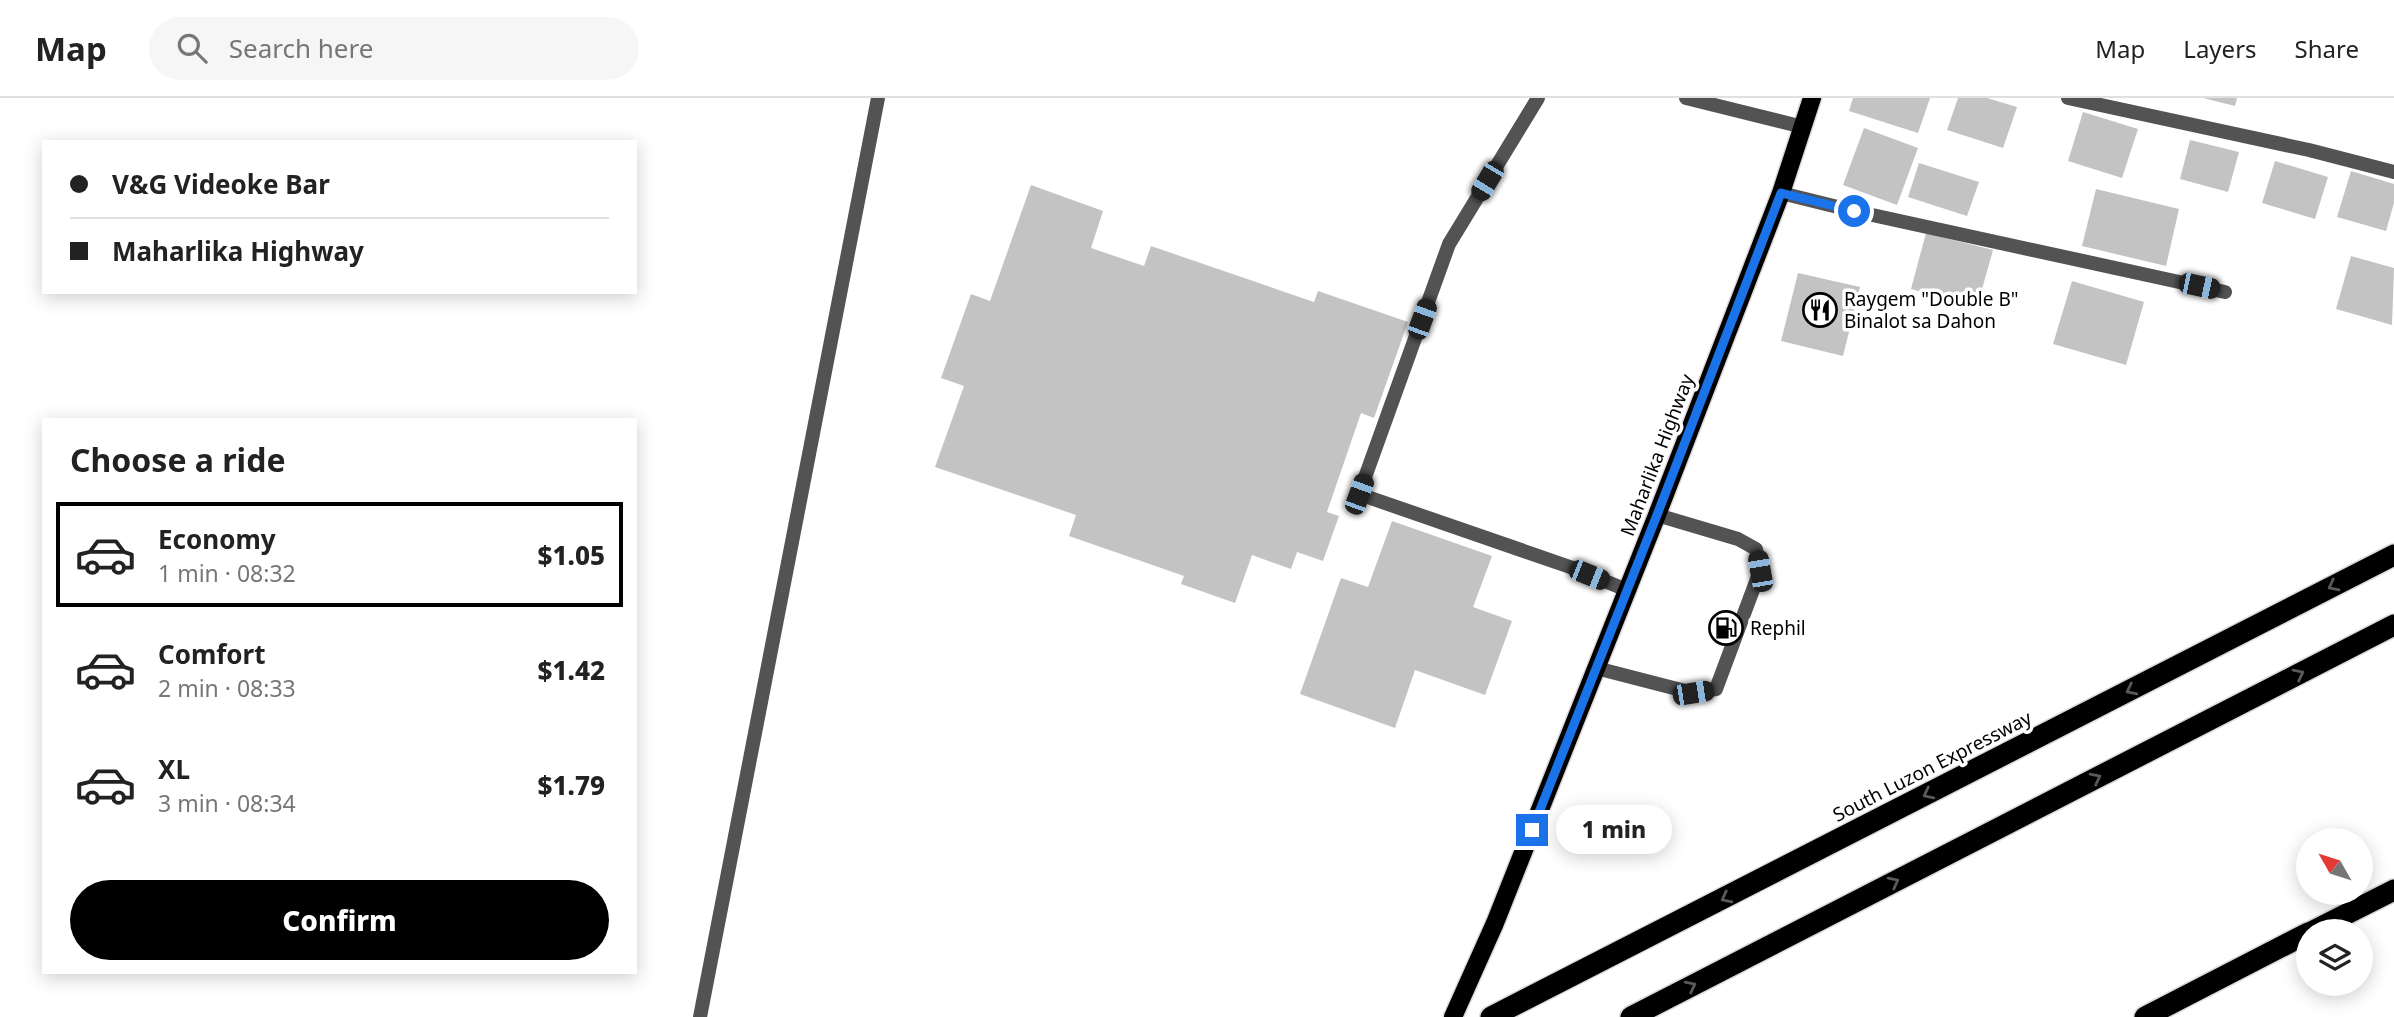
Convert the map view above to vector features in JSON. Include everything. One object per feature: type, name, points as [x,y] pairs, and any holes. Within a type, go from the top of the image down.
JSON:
[{"type":"highway","name":"South Luzon Expressway","points":[[1491,1017],[2394,555]]},
{"type":"highway","points":[[1631,1017],[2394,625]]},
{"type":"highway","points":[[2337,919],[2394,890]]},
{"type":"highway","points":[[2145,1017],[2296,939]]},
{"type":"main road","name":"Maharlika Highway","points":[[1453,1017],[1495,923],[1657,515],[1781,193],[1812,98]]},
{"type":"street","points":[[699,1017],[878,98]]},
{"type":"street","points":[[1538,98],[1449,244],[1359,494],[1570,567],[1627,590]]},
{"type":"street","points":[[1686,98],[1803,127]]},
{"type":"street","points":[[2068,98],[2309,150],[2394,172]]},
{"type":"street","points":[[1781,193],[2225,292]]},
{"type":"street","points":[[1596,668],[1693,693],[1716,689],[1760,571],[1756,549],[1738,539],[1657,515]]},
{"type":"building","points":[[1853,98],[1930,98],[1918,133],[1849,111]]},
{"type":"building","points":[[1958,98],[1987,98],[2017,107],[2003,148],[1947,130]]},
{"type":"building","points":[[2203,98],[2237,98],[2235,106]]},
{"type":"building","points":[[2083,112],[2138,129],[2122,178],[2068,161]]},
{"type":"building","points":[[1864,128],[1918,148],[1897,205],[1843,185]]},
{"type":"building","points":[[2190,140],[2239,152],[2228,192],[2180,179]]},
{"type":"building","points":[[2275,161],[2328,177],[2315,219],[2262,203]]},
{"type":"building","points":[[1919,163],[1979,182],[1967,216],[1908,197]]},
{"type":"building","points":[[2351,171],[2394,184],[2394,203],[2386,231],[2337,217]]},
{"type":"building","points":[[1031,185],[1103,211],[1091,248],[1144,266],[1151,246],[1314,302],[1318,291],[1408,322],[1374,418],[1361,413],[1327,512],[1339,516],[1323,561],[1297,552],[1291,569],[1252,555],[1235,603],[1181,584],[1184,576],[1069,536],[1076,515],[935,467],[964,386],[941,378],[971,294],[990,301]]},
{"type":"building","points":[[2096,189],[2179,209],[2166,266],[2082,246]]},
{"type":"building","points":[[1926,233],[1993,250],[1977,307],[1911,289]]},
{"type":"building","points":[[2351,256],[2394,268],[2392,325],[2336,309]]},
{"type":"building","points":[[1798,273],[1860,287],[1843,356],[1781,341]]},
{"type":"building","points":[[2072,281],[2144,302],[2126,365],[2053,344]]},
{"type":"building","points":[[1392,521],[1492,556],[1473,607],[1512,621],[1485,695],[1415,670],[1395,728],[1300,694],[1341,578],[1368,587]]},
{"type":"place","name":"Raygem \"Double B\" Binalot sa Dahon","points":[[1820,310]]},
{"type":"place","name":"Rephil","points":[[1726,628]]},
{"type":"route","points":[[1532,830],[1781,193],[1854,211]]}]
